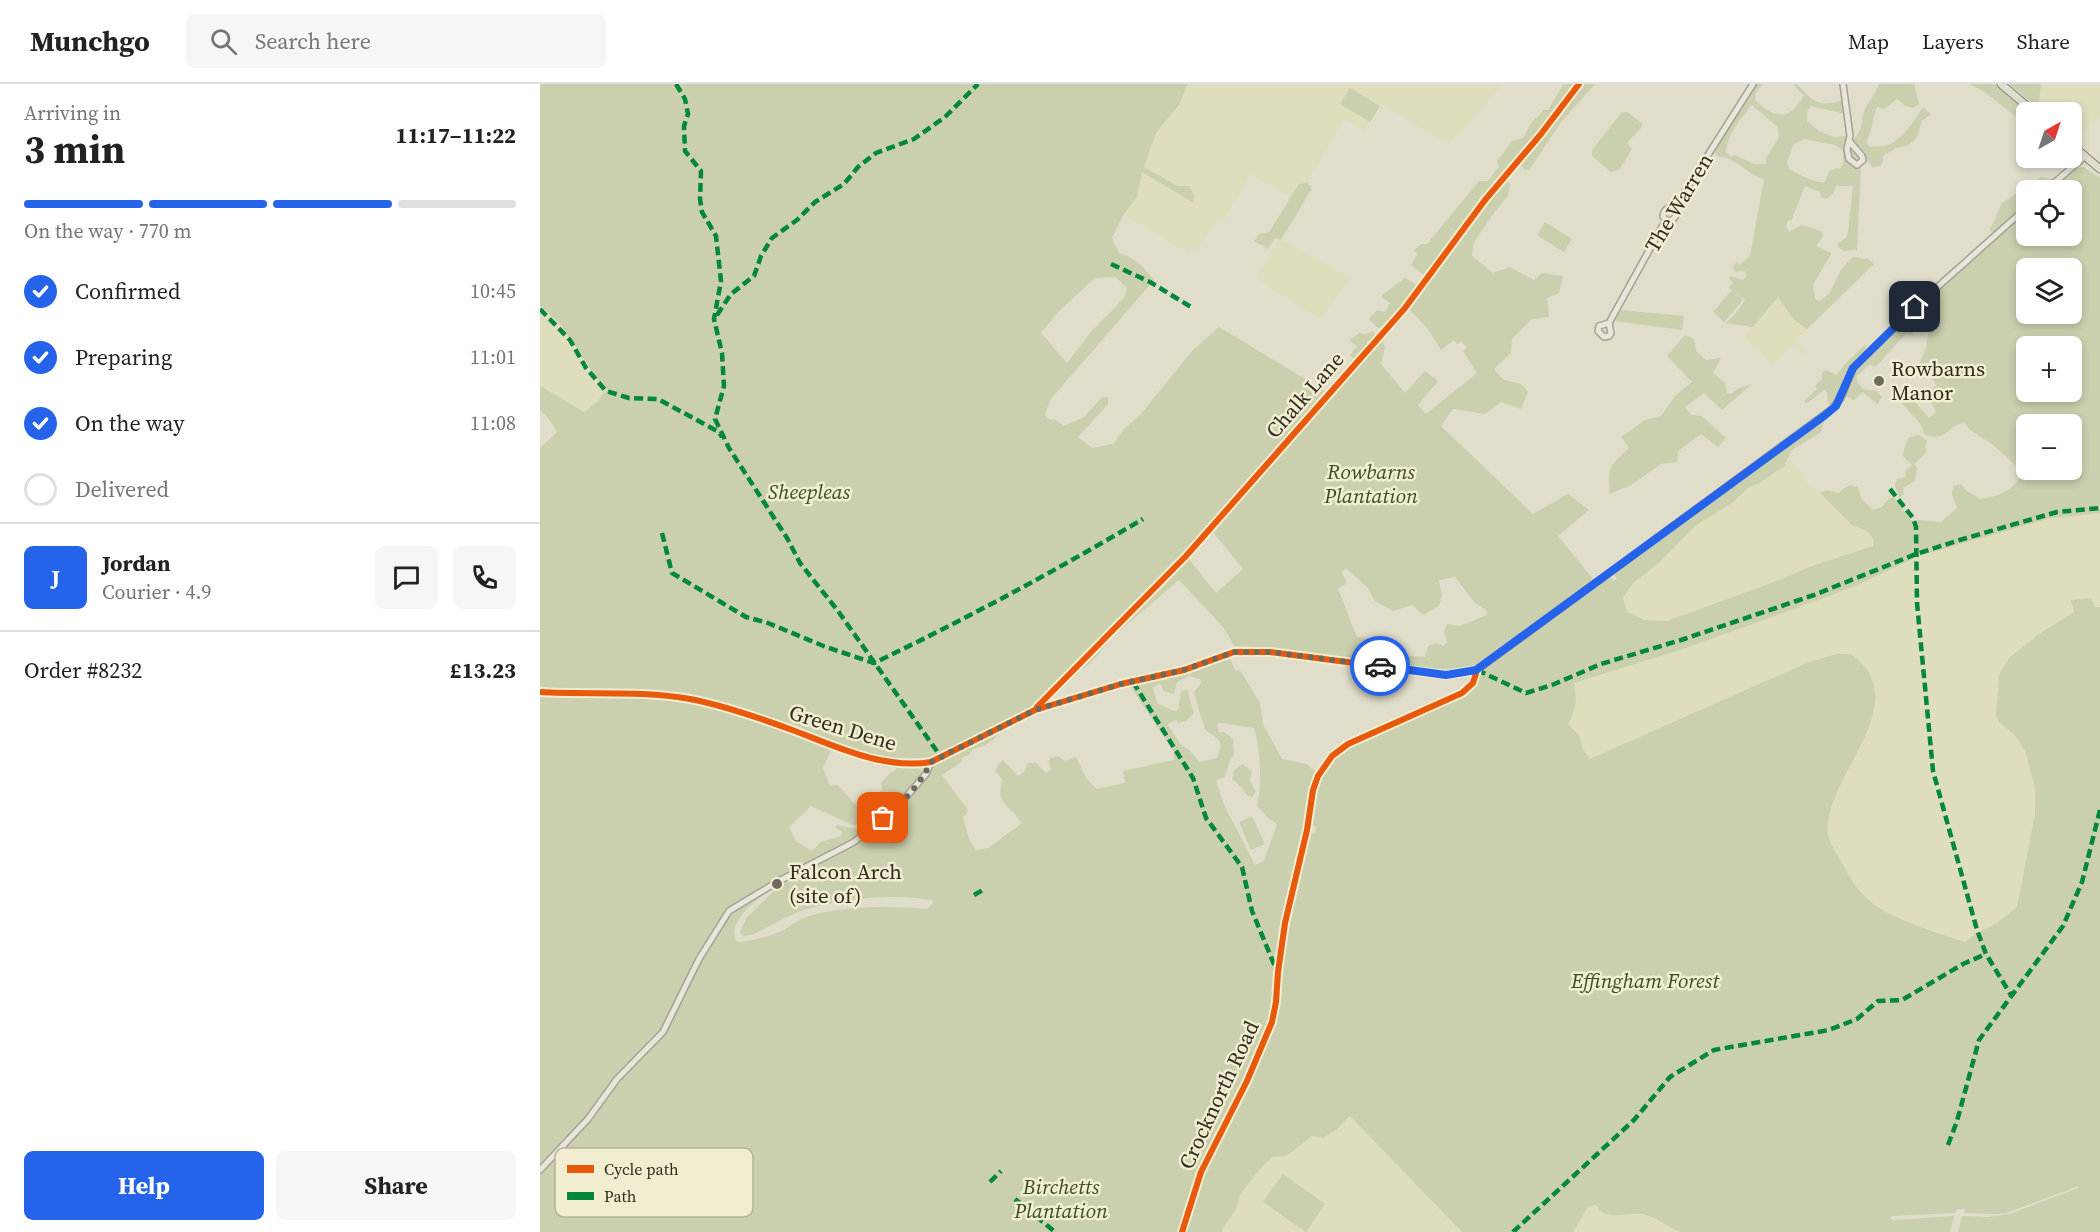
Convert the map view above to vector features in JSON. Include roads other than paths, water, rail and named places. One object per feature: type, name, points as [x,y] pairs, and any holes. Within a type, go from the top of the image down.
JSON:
[{"type":"main road","points":[[2001,84],[2022,102]]},
{"type":"main road","points":[[2082,154],[2100,170]]},
{"type":"street","name":"Chalk Lane","points":[[1035,710],[1186,556],[1405,308],[1485,200],[1541,134],[1579,84]]},
{"type":"street","name":"The Warren","points":[[1609,323],[1666,221],[1676,218],[1675,207],[1753,84]]},
{"type":"street","points":[[1843,84],[1850,142]]},
{"type":"street","points":[[2058,180],[2085,157]]},
{"type":"street","points":[[1666,221],[1664,216],[1666,209],[1670,206],[1675,207]]},
{"type":"street","name":"Green Dene","points":[[540,692],[659,694],[690,699],[736,710],[877,759],[916,765],[931,762],[1035,710],[1115,686],[1184,670],[1234,652],[1270,652],[1446,675],[1476,670],[1832,409],[1840,398],[1853,368],[1915,307],[2016,217]]},
{"type":"street","name":"Crocknorth Road","points":[[1182,1232],[1201,1172],[1247,1082],[1272,1022],[1285,923],[1318,776],[1332,756],[1348,744],[1462,693],[1473,683],[1476,670]]},
{"type":"street","points":[[561,1148],[588,1119],[617,1079],[663,1032],[699,959],[729,911],[777,882],[854,842],[898,806],[926,774],[931,762]]},
{"type":"street","points":[[540,1170],[555,1154]]},
{"type":"place","name":"Rowbarns Manor","points":[[1879,381]]},
{"type":"place","name":"Falcon Arch (site of)","points":[[777,884]]},
{"type":"park label","name":"Rowbarns Plantation","points":[[1371,484]]},
{"type":"park label","name":"Sheepleas","points":[[809,492]]},
{"type":"park label","name":"Effingham Forest","points":[[1645,981]]},
{"type":"park label","name":"Birchetts Plantation","points":[[1061,1199]]}]
